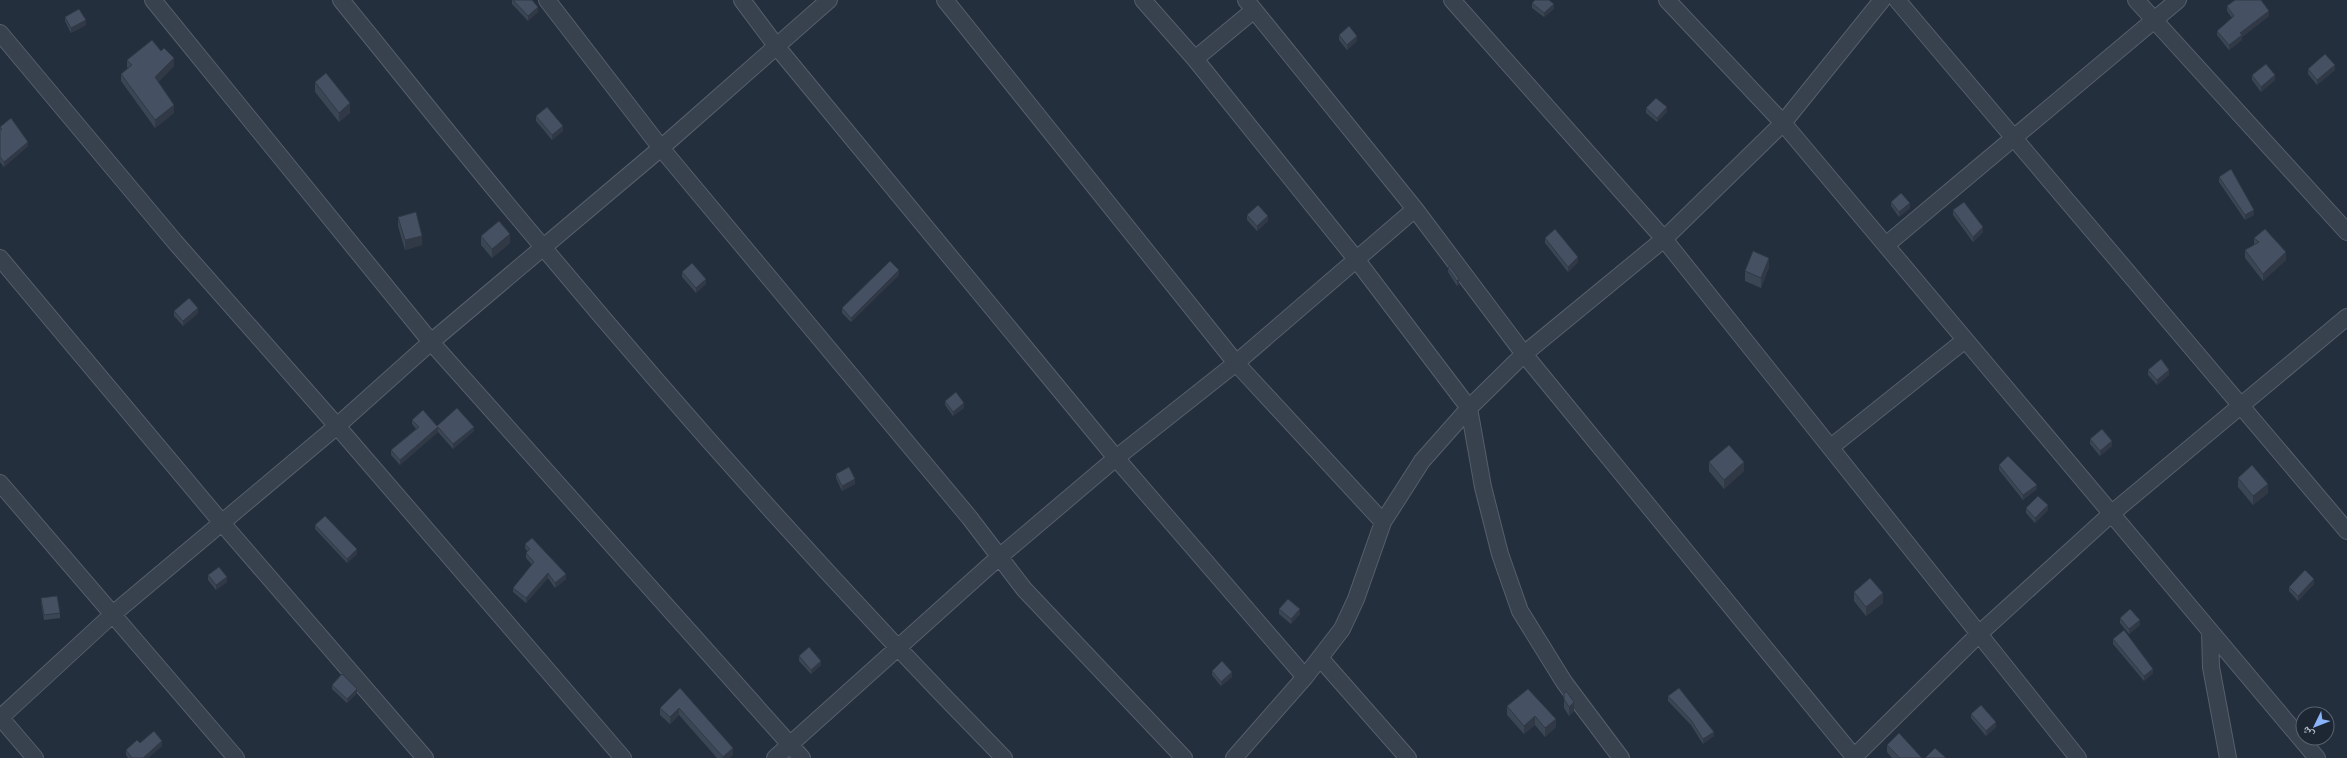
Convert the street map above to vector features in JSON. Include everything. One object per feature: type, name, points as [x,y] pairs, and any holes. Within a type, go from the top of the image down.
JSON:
[{"type":"street","points":[[153,0],[431,342],[802,758]]},
{"type":"street","points":[[341,0],[543,248],[790,532],[896,648],[1004,758]]},
{"type":"street","points":[[547,0],[661,148],[964,511],[998,558],[1062,631],[1184,758]]},
{"type":"street","points":[[742,0],[777,47],[1116,458],[1305,677]]},
{"type":"street","points":[[35,758],[0,717],[113,614],[222,523],[336,426],[431,342],[661,148],[829,0]]},
{"type":"street","points":[[944,0],[1236,363],[1383,522]]},
{"type":"street","points":[[1143,0],[1195,59],[1356,259],[1470,408],[1483,487],[1500,554],[1520,611],[1564,682],[1621,758]]},
{"type":"street","points":[[1452,0],[1664,239],[1980,632],[2078,758]]},
{"type":"street","points":[[1667,0],[1783,123],[2317,758]]},
{"type":"street","points":[[1234,758],[1305,677],[1342,629],[1356,598],[1383,522],[1422,461],[1470,408],[1524,354],[1664,239],[1783,123],[1882,0]]},
{"type":"street","points":[[1897,0],[2242,405],[2347,531]]},
{"type":"street","points":[[2136,0],[2152,20],[2347,232]]},
{"type":"street","points":[[1886,245],[2152,20],[2178,0]]},
{"type":"street","points":[[1195,59],[1250,5],[1415,209],[1524,354],[1855,758],[1980,632],[2111,514],[2347,316]]},
{"type":"street","points":[[0,33],[175,242],[336,426],[622,758]]},
{"type":"street","points":[[775,758],[998,558],[1116,458],[1236,363],[1415,209]]},
{"type":"street","points":[[0,258],[222,523],[425,758]]},
{"type":"street","points":[[1831,447],[1965,340]]},
{"type":"street","points":[[0,483],[236,758]]},
{"type":"street","points":[[2210,631],[2211,667],[2228,758]]},
{"type":"street","points":[[1320,658],[1408,758]]},
{"type":"building","points":[[513,0],[532,0],[538,7],[528,16]]},
{"type":"building","points":[[1535,0],[1549,0],[1554,4],[1544,13],[1532,3]]},
{"type":"building","points":[[2235,0],[2261,0],[2269,11],[2240,33],[2242,35],[2229,45],[2217,31],[2234,16],[2227,6]]},
{"type":"building","points":[[79,9],[86,20],[71,28],[65,17]]},
{"type":"building","points":[[1349,26],[1357,36],[1347,45],[1339,35]]},
{"type":"building","points":[[152,40],[161,51],[164,48],[174,58],[155,77],[174,105],[155,120],[121,74],[132,65],[127,60]]},
{"type":"building","points":[[2325,54],[2335,65],[2317,80],[2308,69]]},
{"type":"building","points":[[2266,64],[2275,75],[2261,87],[2252,75]]},
{"type":"building","points":[[326,73],[350,103],[339,113],[315,82]]},
{"type":"building","points":[[1656,98],[1667,107],[1657,118],[1646,108]]},
{"type":"building","points":[[547,107],[563,126],[552,135],[536,116]]},
{"type":"building","points":[[11,118],[28,142],[4,162],[0,157],[0,130],[2,129],[0,127]]},
{"type":"building","points":[[2231,169],[2254,210],[2245,215],[2219,177]]},
{"type":"building","points":[[1901,193],[1910,203],[1899,212],[1891,202]]},
{"type":"building","points":[[1964,202],[1983,227],[1973,237],[1953,210]]},
{"type":"building","points":[[1258,205],[1268,216],[1257,226],[1247,215]]},
{"type":"building","points":[[416,212],[422,236],[405,240],[398,217]]},
{"type":"building","points":[[499,221],[510,234],[492,249],[481,236]]},
{"type":"building","points":[[1555,229],[1578,257],[1568,267],[1545,238]]},
{"type":"building","points":[[2265,229],[2286,252],[2263,274],[2245,250],[2259,242],[2254,238]]},
{"type":"building","points":[[1753,251],[1769,258],[1761,278],[1745,271]]},
{"type":"building","points":[[890,261],[899,270],[851,318],[842,308]]},
{"type":"building","points":[[692,263],[706,279],[696,288],[682,272]]},
{"type":"building","points":[[1450,266],[1459,279],[1457,281],[1448,268]]},
{"type":"building","points":[[189,298],[198,308],[183,321],[174,311]]},
{"type":"building","points":[[2161,359],[2169,370],[2157,380],[2148,370]]},
{"type":"building","points":[[956,392],[964,403],[953,412],[945,401]]},
{"type":"building","points":[[457,408],[474,427],[453,444],[438,427],[400,460],[391,450],[419,427],[412,420],[423,410],[437,426]]},
{"type":"building","points":[[2102,429],[2112,441],[2100,451],[2090,439]]},
{"type":"building","points":[[1729,445],[1744,462],[1724,480],[1709,462]]},
{"type":"building","points":[[2008,456],[2037,485],[2023,495],[1999,465]]},
{"type":"building","points":[[2252,465],[2268,484],[2253,496],[2238,478]]},
{"type":"building","points":[[849,467],[855,479],[842,486],[836,474]]},
{"type":"building","points":[[2038,496],[2048,505],[2035,518],[2026,508]]},
{"type":"building","points":[[325,516],[357,549],[347,559],[315,525]]},
{"type":"building","points":[[532,538],[566,574],[555,583],[548,573],[526,598],[513,588],[534,562],[526,553],[530,549],[525,544]]},
{"type":"building","points":[[219,567],[227,577],[216,585],[208,575]]},
{"type":"building","points":[[2305,570],[2314,579],[2298,596],[2289,587]]},
{"type":"building","points":[[1870,578],[1883,593],[1866,607],[1854,592]]},
{"type":"building","points":[[57,596],[60,613],[44,615],[41,598]]},
{"type":"building","points":[[1288,599],[1300,609],[1291,619],[1279,609]]},
{"type":"building","points":[[2130,609],[2140,620],[2129,629],[2120,618]]},
{"type":"building","points":[[2124,630],[2153,669],[2144,676],[2113,639]]},
{"type":"building","points":[[809,647],[821,661],[811,670],[799,656]]},
{"type":"building","points":[[1222,661],[1232,672],[1221,682],[1212,671]]},
{"type":"building","points":[[342,674],[357,689],[347,699],[332,685]]},
{"type":"building","points":[[680,688],[733,748],[723,757],[679,708],[670,717],[660,708]]},
{"type":"building","points":[[1679,688],[1714,732],[1703,739],[1691,720],[1668,696]]},
{"type":"building","points":[[1528,689],[1556,719],[1545,728],[1535,716],[1524,726],[1507,706]]},
{"type":"building","points":[[1566,691],[1574,702],[1569,707],[1564,699],[1564,694]]},
{"type":"building","points":[[1981,705],[1996,722],[1986,731],[1971,714]]},
{"type":"building","points":[[154,731],[162,741],[143,758],[132,758],[126,750],[137,740],[140,743]]},
{"type":"building","points":[[1899,733],[1922,758],[1900,758],[1887,745]]},
{"type":"building","points":[[1935,748],[1946,758],[1925,758]]}]
